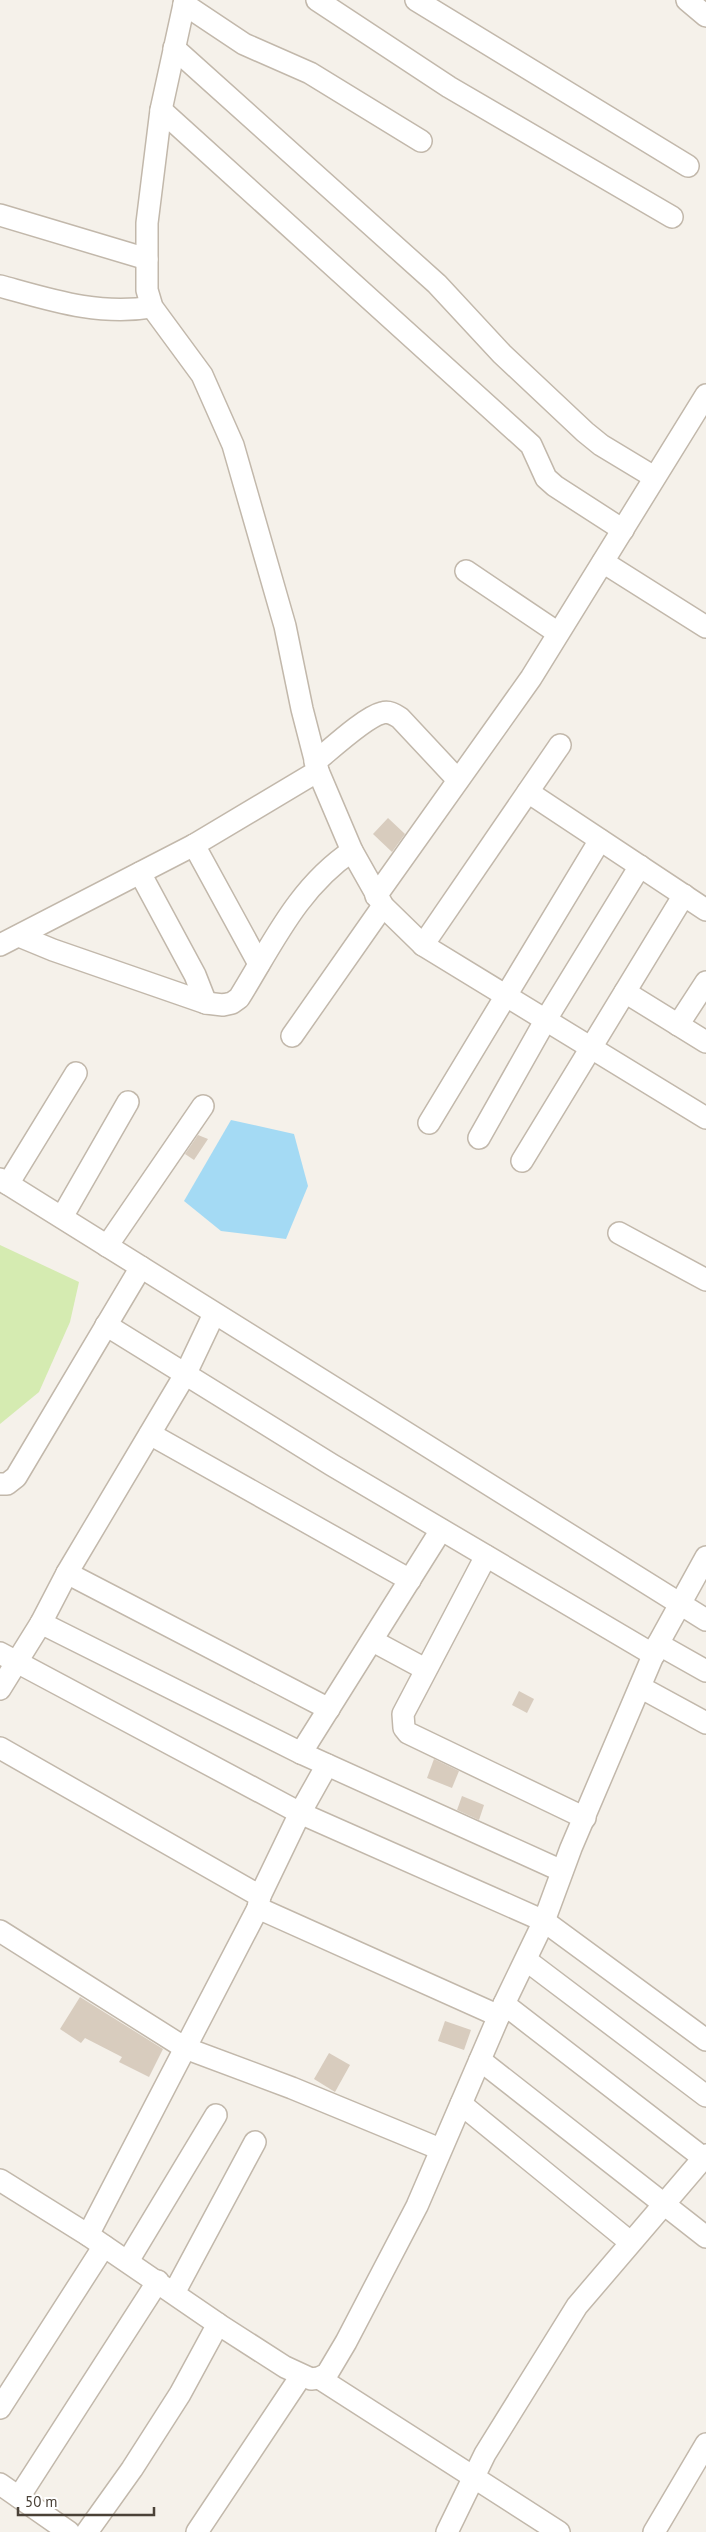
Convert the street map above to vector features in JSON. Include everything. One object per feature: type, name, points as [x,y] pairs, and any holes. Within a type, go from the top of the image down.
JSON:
[{"type":"street","points":[[317,0],[449,87],[672,217]]},
{"type":"street","points":[[416,0],[688,166]]},
{"type":"street","points":[[421,141],[310,73],[244,44],[184,2],[161,110],[147,222],[147,290],[152,307],[202,375],[232,445],[285,626],[317,766],[352,851],[380,901],[423,945],[706,1118]]},
{"type":"street","points":[[174,48],[436,284],[502,354],[578,426],[600,445],[654,477]]},
{"type":"street","points":[[161,110],[186,130],[532,445],[546,478],[555,486],[623,530]]},
{"type":"street","points":[[0,215],[147,260]]},
{"type":"street","points":[[0,286],[77,307],[118,311],[152,307]]},
{"type":"street","points":[[292,1036],[458,780],[525,686],[706,395]]},
{"type":"street","points":[[603,562],[706,627]]},
{"type":"street","points":[[466,571],[558,633]]},
{"type":"street","points":[[0,945],[194,845],[317,766],[369,720],[380,713],[389,712],[400,718],[458,780]]},
{"type":"street","points":[[423,945],[560,745]]},
{"type":"street","points":[[528,792],[706,910]]},
{"type":"street","points":[[429,1123],[600,840]]},
{"type":"street","points":[[194,845],[259,964]]},
{"type":"street","points":[[19,936],[53,950],[206,1003],[232,1004],[239,998],[282,925],[308,890],[330,866],[352,851]]},
{"type":"street","points":[[479,1138],[545,1021],[640,866]]},
{"type":"street","points":[[140,873],[195,975],[206,1003]]},
{"type":"street","points":[[522,1161],[684,895]]},
{"type":"street","points":[[678,1025],[706,982]]},
{"type":"street","points":[[625,992],[706,1042]]},
{"type":"street","points":[[76,1073],[4,1181],[706,1620]]},
{"type":"street","points":[[62,1217],[128,1102]]},
{"type":"street","points":[[107,1246],[202,1106]]},
{"type":"street","points":[[619,1233],[706,1280]]},
{"type":"street","points":[[0,1484],[7,1484],[16,1477],[141,1267]]},
{"type":"street","points":[[0,1689],[8,1657],[41,1623],[67,1573],[186,1372],[214,1314]]},
{"type":"street","points":[[106,1324],[186,1372],[332,1465],[486,1556],[656,1650],[706,1671]]},
{"type":"street","points":[[150,1434],[410,1580]]},
{"type":"street","points":[[302,1754],[442,1530]]},
{"type":"street","points":[[486,1556],[403,1714],[404,1728],[408,1732],[584,1818]]},
{"type":"street","points":[[197,2532],[310,2377],[327,2374],[346,2342],[417,2206],[440,2149],[544,1921],[584,1818],[656,1650],[706,1557]]},
{"type":"street","points":[[67,1573],[330,1709]]},
{"type":"street","points":[[41,1623],[302,1754],[562,1872]]},
{"type":"street","points":[[373,1641],[425,1669]]},
{"type":"street","points":[[8,1657],[300,1813],[544,1921],[706,2040]]},
{"type":"street","points":[[640,1687],[706,1723]]},
{"type":"street","points":[[0,1748],[259,1902],[502,2010],[705,2158],[630,2242],[578,2306],[485,2454],[447,2532]]},
{"type":"street","points":[[0,2408],[96,2240],[185,2048],[259,1902],[300,1813],[327,1765]]},
{"type":"street","points":[[0,1931],[185,2048],[292,2088],[440,2149]]},
{"type":"street","points":[[526,1960],[706,2096]]},
{"type":"street","points":[[480,2060],[706,2237]]},
{"type":"street","points":[[461,2104],[630,2242]]},
{"type":"street","points":[[128,2261],[216,2115]]},
{"type":"street","points":[[19,2497],[166,2287],[255,2142]]},
{"type":"street","points":[[0,2180],[128,2261],[218,2324],[310,2377],[521,2506],[559,2532]]},
{"type":"street","points":[[86,2532],[132,2469],[175,2403],[218,2324]]},
{"type":"street","points":[[654,2532],[706,2444]]},
{"type":"street","points":[[0,2484],[69,2532]]},
{"type":"green space","points":[[0,1245],[79,1282],[70,1322],[39,1392],[0,1424]]},
{"type":"water","points":[[231,1120],[294,1134],[308,1186],[286,1239],[221,1231],[184,1201]]},
{"type":"building","points":[[388,818],[405,834],[392,852],[373,834]]},
{"type":"building","points":[[198,1135],[208,1139],[194,1160],[185,1154]]},
{"type":"building","points":[[519,1691],[534,1699],[527,1713],[512,1705]]},
{"type":"building","points":[[434,1759],[459,1771],[452,1788],[427,1778]]},
{"type":"building","points":[[462,1796],[484,1805],[479,1820],[457,1810]]},
{"type":"building","points":[[80,1997],[163,2049],[149,2077],[119,2062],[122,2057],[85,2038],[81,2043],[60,2029]]},
{"type":"building","points":[[445,2021],[471,2030],[464,2050],[438,2041]]},
{"type":"building","points":[[329,2053],[350,2065],[335,2092],[314,2079]]}]
